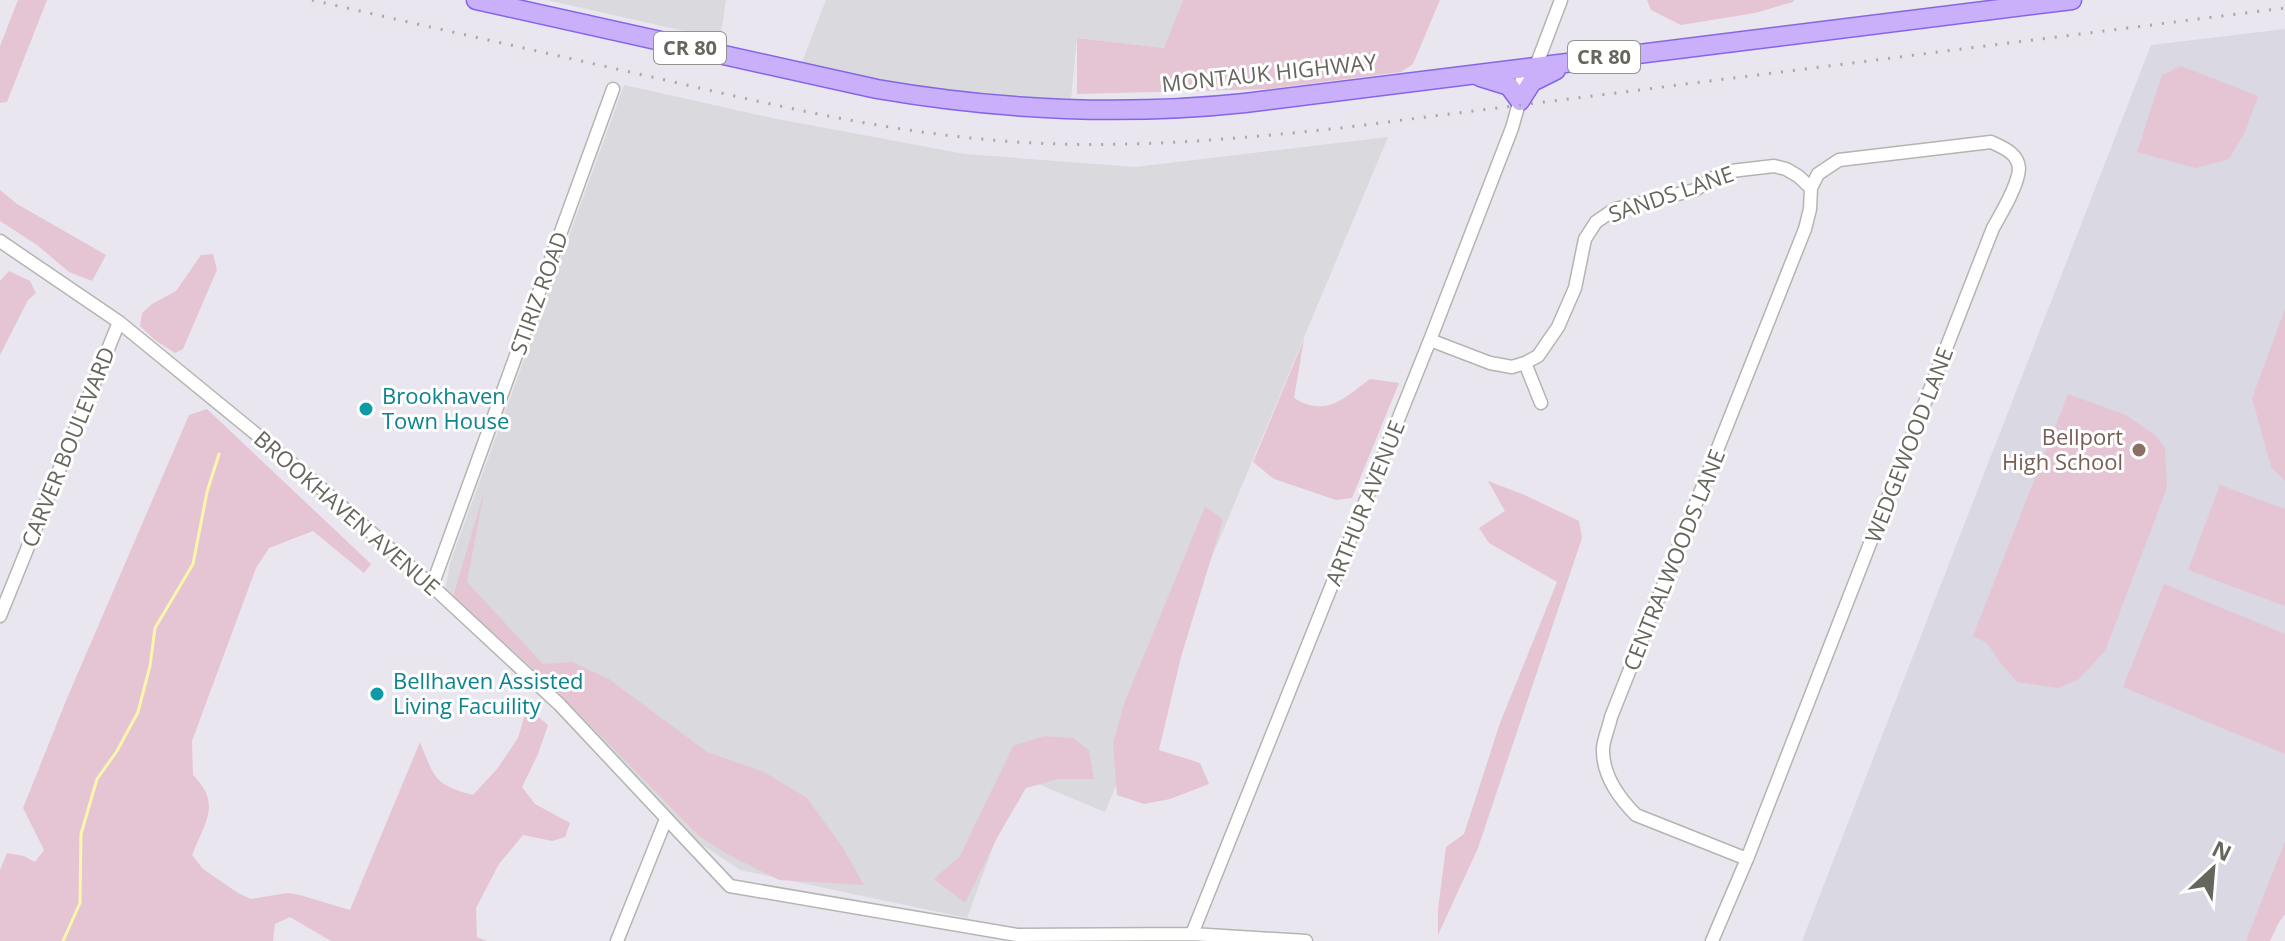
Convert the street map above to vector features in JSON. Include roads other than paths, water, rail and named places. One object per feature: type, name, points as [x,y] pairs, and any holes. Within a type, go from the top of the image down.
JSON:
[{"type":"main road","name":"MONTAUK HIGHWAY","points":[[476,0],[852,85],[1010,106],[1117,110],[1197,108],[1271,100],[2072,0]]},
{"type":"main road","points":[[1520,101],[1536,79],[1581,60]]},
{"type":"main road","points":[[1470,74],[1505,84],[1513,89],[1520,101]]},
{"type":"street","name":"ARTHUR AVENUE","points":[[1192,934],[1430,340],[1512,128],[1529,67],[1561,0]]},
{"type":"street","name":"STIRIZ ROAD","points":[[432,586],[613,89]]},
{"type":"street","name":"WEDGEWOOD LANE","points":[[1712,941],[2019,167],[2006,148],[1991,142],[1839,160],[1818,174],[1811,188]]},
{"type":"street","name":"SANDS LANE","points":[[1525,363],[1538,356],[1558,327],[1575,288],[1585,239],[1596,222],[1615,209],[1695,190],[1731,171],[1774,166],[1798,176],[1811,188]]},
{"type":"street","name":"CENTRALWOODS LANE","points":[[1747,859],[1636,815],[1612,785],[1605,766],[1603,746],[1611,717],[1805,229],[1811,188]]},
{"type":"street","name":"BROOKHAVEN AVENUE","points":[[0,241],[119,322],[295,465],[432,586],[560,705],[730,886],[1017,935],[1192,934],[1306,941]]},
{"type":"street","name":"CARVER BOULEVARD","points":[[0,616],[119,322]]},
{"type":"street","points":[[1430,340],[1490,363],[1512,367],[1525,363],[1541,403]]},
{"type":"street","points":[[617,941],[666,819]]},
{"type":"waterway","points":[[63,941],[80,903],[81,834],[97,779],[117,751],[138,712],[150,666],[155,628],[193,564],[207,492],[219,454]]},
{"type":"railway","points":[[312,0],[833,117],[960,137],[1045,144],[1214,140],[1340,128],[2285,8]]},
{"type":"place","name":"Brookhaven Town House","points":[[366,409]]},
{"type":"place","name":"Bellport High School","points":[[2139,450]]},
{"type":"place","name":"Bellhaven Assisted Living Facuility","points":[[377,694]]}]
